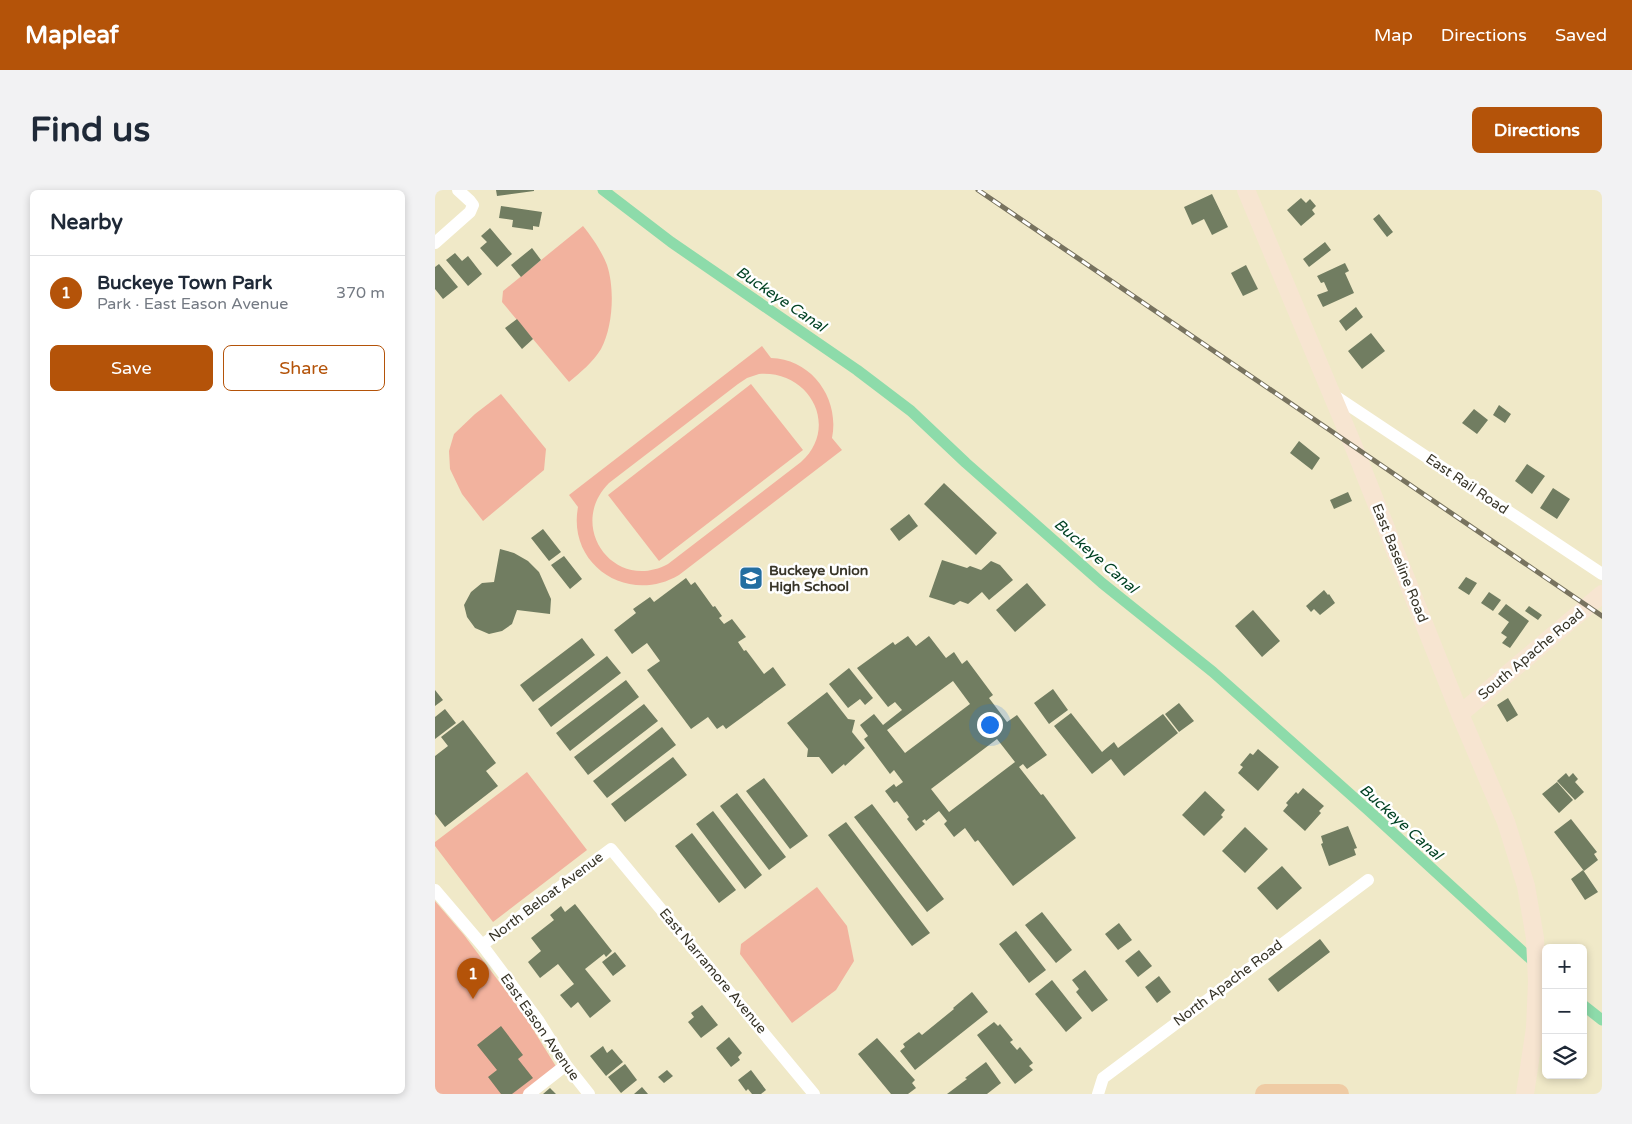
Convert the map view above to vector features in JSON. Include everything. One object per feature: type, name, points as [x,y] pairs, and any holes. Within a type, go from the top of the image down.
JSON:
[{"type":"main road","name":"East Baseline Road","points":[[1246,190],[1332,394],[1460,714],[1507,822],[1526,886],[1535,942],[1537,982],[1535,1028],[1525,1094]]},
{"type":"main road","name":"South Apache Road","points":[[1460,714],[1602,594]]},
{"type":"main road","points":[[1265,1094],[1339,1094]]},
{"type":"street","points":[[435,243],[468,214],[473,205],[458,190]]},
{"type":"street","name":"East Rail Road","points":[[1332,394],[1602,574]]},
{"type":"street","name":"North Beloat Avenue","points":[[481,945],[611,849]]},
{"type":"street","name":"East Narramore Avenue","points":[[611,849],[814,1094]]},
{"type":"street","name":"North Apache Road","points":[[1098,1094],[1103,1078],[1368,880]]},
{"type":"street","name":"East Eason Avenue","points":[[435,890],[481,945],[538,1020],[566,1066],[589,1094]]},
{"type":"street","points":[[529,1094],[566,1066]]},
{"type":"shaded area","points":[[583,226],[597,245],[607,265],[610,275],[612,308],[608,330],[601,349],[591,363],[569,382],[502,302],[503,291]]},
{"type":"shaded area","points":[[762,346],[771,358],[786,360],[799,365],[810,373],[820,384],[832,409],[832,438],[842,450],[679,575],[660,583],[641,585],[622,582],[606,574],[592,562],[582,547],[577,528],[578,507],[569,495]],"holes":[[[759,374],[777,375],[793,381],[805,391],[814,403],[818,418],[818,433],[812,448],[801,462],[668,564],[648,571],[630,570],[614,562],[602,551],[595,535],[592,518],[597,500],[609,483],[747,378]]]},
{"type":"shaded area","points":[[751,384],[803,450],[659,561],[608,495]]},
{"type":"shaded area","points":[[501,394],[546,449],[544,470],[483,521],[462,494],[450,469],[449,451],[454,434],[475,414]]},
{"type":"shaded area","points":[[527,772],[587,850],[493,922],[435,846],[435,842]]},
{"type":"shaded area","points":[[817,887],[847,926],[854,961],[836,990],[792,1023],[740,954],[741,944]]},
{"type":"shaded area","points":[[435,901],[464,935],[524,1015],[557,1068],[522,1094],[435,1094]]},
{"type":"building","points":[[496,190],[534,190],[534,191],[497,196]]},
{"type":"building","points":[[1212,194],[1228,227],[1212,235],[1204,219],[1192,225],[1184,207]]},
{"type":"building","points":[[1301,198],[1306,203],[1310,199],[1316,206],[1312,210],[1315,214],[1301,226],[1287,210]]},
{"type":"building","points":[[501,206],[542,212],[539,227],[533,226],[533,230],[512,227],[513,220],[499,218]]},
{"type":"building","points":[[1379,214],[1393,232],[1387,237],[1373,219]]},
{"type":"building","points":[[490,228],[512,254],[497,267],[480,248],[487,242],[481,236]]},
{"type":"building","points":[[1325,242],[1331,250],[1309,267],[1303,259]]},
{"type":"building","points":[[532,248],[541,260],[521,277],[511,265]]},
{"type":"building","points":[[455,253],[462,261],[468,256],[482,274],[468,286],[446,260]]},
{"type":"building","points":[[1345,263],[1349,271],[1345,273],[1354,293],[1323,307],[1317,295],[1328,291],[1324,282],[1321,283],[1317,276]]},
{"type":"building","points":[[439,264],[458,287],[443,299],[435,289],[435,267]]},
{"type":"building","points":[[1246,265],[1258,289],[1243,296],[1231,273]]},
{"type":"building","points":[[1356,307],[1363,317],[1346,331],[1339,321]]},
{"type":"building","points":[[517,319],[533,339],[522,349],[505,328]]},
{"type":"building","points":[[1371,333],[1385,351],[1362,369],[1348,351]]},
{"type":"building","points":[[1499,405],[1511,414],[1505,423],[1493,415]]},
{"type":"building","points":[[1474,409],[1488,420],[1477,434],[1462,423]]},
{"type":"building","points":[[1299,441],[1320,458],[1312,470],[1290,453]]},
{"type":"building","points":[[1527,464],[1545,476],[1532,494],[1515,481]]},
{"type":"building","points":[[944,483],[997,533],[976,555],[924,504]]},
{"type":"building","points":[[1553,488],[1570,499],[1557,519],[1540,508]]},
{"type":"building","points":[[1348,492],[1352,501],[1334,509],[1330,500]]},
{"type":"building","points":[[909,514],[918,526],[899,541],[890,529]]},
{"type":"building","points":[[543,529],[561,552],[549,561],[531,538]]},
{"type":"building","points":[[500,549],[514,553],[528,561],[539,572],[551,599],[550,614],[517,610],[512,624],[502,631],[489,634],[475,628],[467,617],[464,605],[471,592],[482,583],[494,582]]},
{"type":"building","points":[[564,556],[582,579],[570,589],[551,565]]},
{"type":"building","points":[[942,560],[967,568],[970,566],[981,570],[991,561],[1000,565],[1013,580],[989,600],[982,592],[968,604],[960,601],[954,605],[929,597]]},
{"type":"building","points":[[1466,577],[1477,583],[1469,595],[1458,588]]},
{"type":"building","points":[[686,578],[691,585],[695,582],[713,607],[715,606],[722,616],[719,618],[724,624],[732,619],[746,637],[738,642],[764,674],[773,667],[786,685],[726,729],[723,725],[717,729],[708,717],[691,729],[647,670],[660,661],[647,643],[632,654],[614,630],[636,613],[633,609],[650,597],[654,602]]},
{"type":"building","points":[[1027,583],[1046,605],[1015,632],[996,610]]},
{"type":"building","points":[[1324,590],[1335,603],[1320,615],[1314,609],[1311,612],[1306,606]]},
{"type":"building","points":[[1489,592],[1501,600],[1493,611],[1481,603]]},
{"type":"building","points":[[1506,604],[1529,621],[1510,648],[1502,643],[1507,637],[1501,633],[1509,622],[1498,614]]},
{"type":"building","points":[[1529,606],[1542,615],[1538,620],[1525,611]]},
{"type":"building","points":[[1253,610],[1280,641],[1262,657],[1235,626]]},
{"type":"building","points":[[908,636],[916,646],[929,636],[946,658],[954,652],[962,664],[967,660],[993,695],[989,698],[1007,722],[1017,715],[1047,755],[1027,769],[1023,764],[1019,767],[1041,795],[1043,794],[1076,838],[1013,886],[978,840],[975,842],[965,828],[954,837],[944,824],[947,821],[939,811],[926,821],[925,819],[922,821],[925,824],[916,831],[907,819],[909,817],[897,801],[894,803],[885,791],[894,784],[896,787],[903,782],[894,770],[890,774],[864,739],[868,736],[860,725],[874,714],[883,725],[902,710],[895,702],[888,707],[857,668],[893,642],[895,645]],"holes":[[[953,681],[970,704],[905,753],[887,730]],[[997,739],[1015,762],[949,812],[931,789]]]},
{"type":"building","points":[[582,638],[595,655],[533,702],[520,685]]},
{"type":"building","points":[[607,656],[621,673],[551,727],[538,709]]},
{"type":"building","points":[[849,668],[873,698],[865,705],[860,699],[848,708],[829,684]]},
{"type":"building","points":[[626,680],[639,697],[570,751],[556,733]]},
{"type":"building","points":[[1053,689],[1068,710],[1049,724],[1034,703]]},
{"type":"building","points":[[435,690],[443,700],[435,706]]},
{"type":"building","points":[[827,692],[848,719],[855,720],[852,732],[865,748],[845,766],[844,764],[832,774],[819,757],[807,757],[808,749],[787,723]]},
{"type":"building","points":[[1508,698],[1518,715],[1507,722],[1497,705]]},
{"type":"building","points":[[1179,703],[1194,721],[1179,732],[1165,714]]},
{"type":"building","points":[[644,704],[658,721],[588,775],[574,757]]},
{"type":"building","points":[[445,709],[456,723],[435,739],[435,717]]},
{"type":"building","points":[[1071,713],[1102,752],[1114,742],[1118,748],[1163,714],[1178,733],[1124,776],[1111,759],[1092,774],[1054,726]]},
{"type":"building","points":[[463,720],[496,763],[486,771],[498,786],[445,827],[435,814],[435,756],[448,746],[441,737]]},
{"type":"building","points":[[662,727],[676,745],[607,798],[593,781]]},
{"type":"building","points":[[1258,749],[1279,767],[1258,791],[1238,773],[1243,767],[1240,765],[1250,753],[1253,755]]},
{"type":"building","points":[[673,757],[687,775],[625,822],[611,804]]},
{"type":"building","points":[[1566,773],[1569,777],[1573,773],[1578,779],[1575,782],[1584,792],[1575,800],[1557,781]]},
{"type":"building","points":[[764,778],[808,836],[790,849],[746,791]]},
{"type":"building","points":[[1557,782],[1573,800],[1559,813],[1542,794]]},
{"type":"building","points":[[1303,788],[1324,806],[1319,811],[1321,813],[1305,831],[1283,811],[1288,805],[1286,803],[1296,792],[1298,794]]},
{"type":"building","points":[[1205,791],[1225,810],[1221,815],[1223,817],[1204,836],[1182,815]]},
{"type":"building","points":[[737,793],[786,857],[769,870],[720,806]]},
{"type":"building","points":[[872,804],[944,899],[927,912],[854,817]]},
{"type":"building","points":[[713,811],[762,875],[745,889],[696,824]]},
{"type":"building","points":[[1571,819],[1597,852],[1594,854],[1598,860],[1584,871],[1554,832]]},
{"type":"building","points":[[846,822],[930,933],[912,946],[828,835]]},
{"type":"building","points":[[1348,826],[1357,848],[1354,849],[1356,855],[1329,866],[1321,844],[1323,843],[1321,836]]},
{"type":"building","points":[[1245,827],[1268,849],[1245,873],[1222,851]]},
{"type":"building","points":[[692,833],[736,890],[719,903],[675,846]]},
{"type":"building","points":[[1282,866],[1302,888],[1277,910],[1257,888]]},
{"type":"building","points":[[1583,870],[1598,892],[1585,900],[1571,879]]},
{"type":"building","points":[[575,904],[612,951],[606,957],[604,954],[585,969],[611,1001],[590,1018],[578,1002],[571,1008],[560,995],[574,984],[558,964],[540,978],[528,962],[541,951],[531,938],[554,920],[550,915],[561,906],[565,912]]},
{"type":"building","points":[[1042,912],[1072,950],[1056,963],[1025,925]]},
{"type":"building","points":[[1119,923],[1132,940],[1118,950],[1105,934]]},
{"type":"building","points":[[1016,931],[1046,970],[1029,983],[999,944]]},
{"type":"building","points":[[1320,939],[1330,952],[1278,992],[1268,979]]},
{"type":"building","points":[[1139,950],[1152,966],[1138,977],[1125,961]]},
{"type":"building","points":[[615,952],[626,966],[613,976],[602,962]]},
{"type":"building","points":[[1085,970],[1108,1000],[1092,1012],[1076,992],[1079,989],[1072,980]]},
{"type":"building","points":[[1159,976],[1171,992],[1157,1003],[1145,987]]},
{"type":"building","points":[[1052,980],[1082,1018],[1066,1032],[1035,994]]},
{"type":"building","points":[[972,992],[988,1012],[915,1070],[900,1051],[905,1047],[903,1044],[919,1032],[922,1035]]},
{"type":"building","points":[[702,1005],[718,1025],[701,1038],[688,1022],[694,1017],[691,1013]]},
{"type":"building","points":[[994,1022],[998,1026],[1000,1024],[1013,1040],[1010,1042],[1017,1050],[1020,1047],[1033,1063],[1029,1066],[1033,1070],[1015,1084],[977,1035]]},
{"type":"building","points":[[501,1026],[523,1055],[518,1059],[533,1078],[512,1094],[501,1094],[488,1077],[497,1070],[477,1045]]},
{"type":"building","points":[[729,1037],[742,1053],[738,1057],[740,1060],[731,1067],[716,1048]]},
{"type":"building","points":[[877,1038],[915,1080],[912,1083],[916,1088],[908,1094],[891,1094],[858,1054]]},
{"type":"building","points":[[603,1046],[607,1053],[612,1049],[623,1062],[606,1076],[590,1056]]},
{"type":"building","points":[[986,1062],[1001,1083],[987,1094],[947,1094],[967,1079],[965,1078]]},
{"type":"building","points":[[625,1064],[637,1080],[621,1093],[608,1077]]},
{"type":"building","points":[[667,1070],[673,1076],[664,1083],[658,1077]]},
{"type":"building","points":[[751,1070],[766,1090],[761,1094],[752,1094],[748,1089],[746,1091],[738,1080]]},
{"type":"building","points":[[642,1087],[648,1094],[634,1094]]},
{"type":"building","points":[[550,1088],[556,1094],[543,1094]]},
{"type":"waterway","name":"Buckeye Canal","points":[[603,190],[671,242],[857,370],[911,411],[966,463],[1102,583],[1213,672],[1368,810],[1542,969]]},
{"type":"waterway","name":"Buckeye Canal","points":[[1587,1008],[1602,1020]]},
{"type":"railway","points":[[978,190],[1602,616]]},
{"type":"place","name":"Buckeye Union High School","points":[[751,578]]},
{"type":"place","name":"Buckeye Town Park","points":[[473,999]]}]
